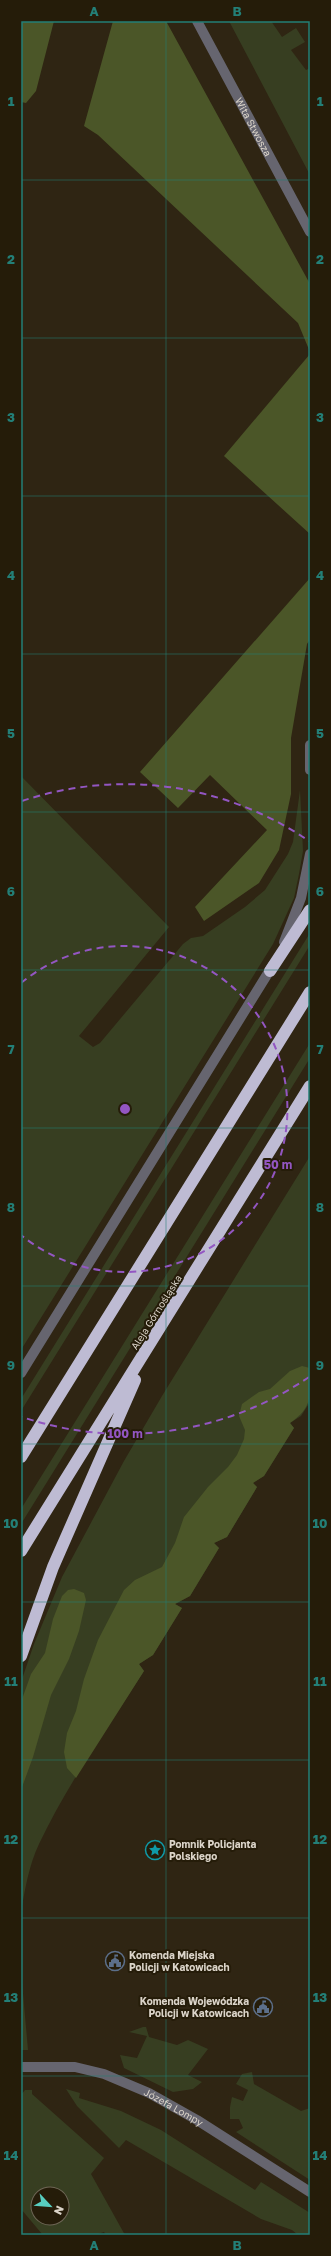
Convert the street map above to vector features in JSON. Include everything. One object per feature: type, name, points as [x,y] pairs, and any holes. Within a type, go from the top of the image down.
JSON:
[{"type":"highway","points":[[270,971],[310,910]]},
{"type":"highway","points":[[21,1457],[310,992]]},
{"type":"highway","name":"Aleja Górnośląska","points":[[21,1552],[310,1086]]},
{"type":"highway","points":[[21,1656],[53,1567],[152,1340]]},
{"type":"street","name":"Wita Stwosza","points":[[197,21],[310,232]]},
{"type":"street","points":[[310,745],[310,770]]},
{"type":"street","points":[[21,1373],[270,971],[297,911],[308,873],[310,854]]},
{"type":"street","name":"Józefa Lompy","points":[[21,2068],[76,2067],[104,2074],[149,2093],[197,2120],[310,2192]]},
{"type":"green space","points":[[21,21],[54,21],[36,91],[26,103],[21,102]]},
{"type":"green space","points":[[113,21],[166,21],[310,284],[310,352],[298,323],[98,135],[84,126]]},
{"type":"green space","points":[[229,21],[271,21],[282,37],[296,28],[305,42],[291,50],[306,70],[310,68],[310,175]]},
{"type":"green space","points":[[310,354],[310,534],[224,456]]},
{"type":"green space","points":[[310,578],[310,639],[307,644],[291,738],[291,794],[279,850],[259,883],[204,921],[195,907],[267,830],[210,775],[178,808],[140,772]]},
{"type":"green space","points":[[21,776],[169,927],[79,1036],[93,1047],[100,1043],[183,944],[191,938],[203,936],[245,907],[265,890],[288,854],[293,842],[300,790],[303,851],[294,898],[273,944],[21,1350]]},
{"type":"green space","points":[[310,933],[310,945],[21,1411],[21,1399]]},
{"type":"green space","points":[[310,1043],[310,1058],[21,1524],[21,1509]]},
{"type":"green space","points":[[310,1156],[310,1402],[301,1416],[290,1423],[294,1428],[264,1476],[253,1483],[257,1487],[227,1537],[214,1543],[219,1548],[190,1596],[175,1604],[182,1608],[153,1655],[139,1664],[144,1671],[75,1777],[50,1821],[39,1844],[30,1869],[21,1912],[21,1682],[34,1644],[62,1577],[124,1461],[162,1396]]},
{"type":"green space","points":[[302,1366],[310,1368],[310,1393],[307,1405],[298,1417],[290,1423],[294,1428],[264,1476],[253,1483],[257,1487],[227,1537],[214,1543],[219,1548],[190,1596],[175,1604],[182,1608],[153,1655],[139,1664],[144,1671],[76,1778],[67,1768],[64,1752],[67,1733],[76,1711],[84,1679],[98,1640],[124,1590],[135,1580],[162,1567],[175,1543],[184,1517],[208,1487],[228,1467],[237,1455],[244,1439],[245,1430],[239,1416],[242,1404],[259,1392],[270,1389],[290,1371]]},
{"type":"green space","points":[[74,1589],[84,1593],[86,1600],[79,1631],[69,1659],[51,1695],[33,1757],[21,1790],[21,1702],[31,1674],[45,1653],[53,1619],[62,1596],[68,1590]]},
{"type":"green space","points":[[21,1971],[28,2050],[21,2050]]},
{"type":"green space","points":[[146,2027],[149,2037],[177,2045],[188,2040],[208,2049],[188,2075],[202,2082],[193,2089],[173,2092],[124,2068],[120,2055],[137,2058],[147,2036],[129,2032]]},
{"type":"green space","points":[[252,2072],[254,2084],[301,2111],[310,2108],[310,2180],[236,2132],[243,2128],[239,2119],[230,2119],[232,2097],[243,2101],[248,2090],[236,2084],[242,2074]]},
{"type":"green space","points":[[66,2089],[80,2093],[79,2098],[121,2111],[161,2130],[255,2190],[261,2182],[310,2213],[310,2235],[298,2235],[292,2230],[261,2219],[126,2140],[119,2148],[77,2106]]},
{"type":"green space","points":[[25,2090],[32,2090],[32,2094],[104,2158],[91,2174],[125,2235],[106,2235],[104,2232],[95,2235],[42,2234],[35,2226],[70,2226],[70,2186],[30,2186],[30,2220],[21,2209],[21,2095]]},
{"type":"place","name":"Pomnik Policjanta Polskiego","points":[[155,1850]]},
{"type":"place","name":"Komenda Miejska Policji w Katowicach","points":[[115,1961]]},
{"type":"place","name":"Komenda Wojewódzka Policji w Katowicach","points":[[263,2007]]}]
